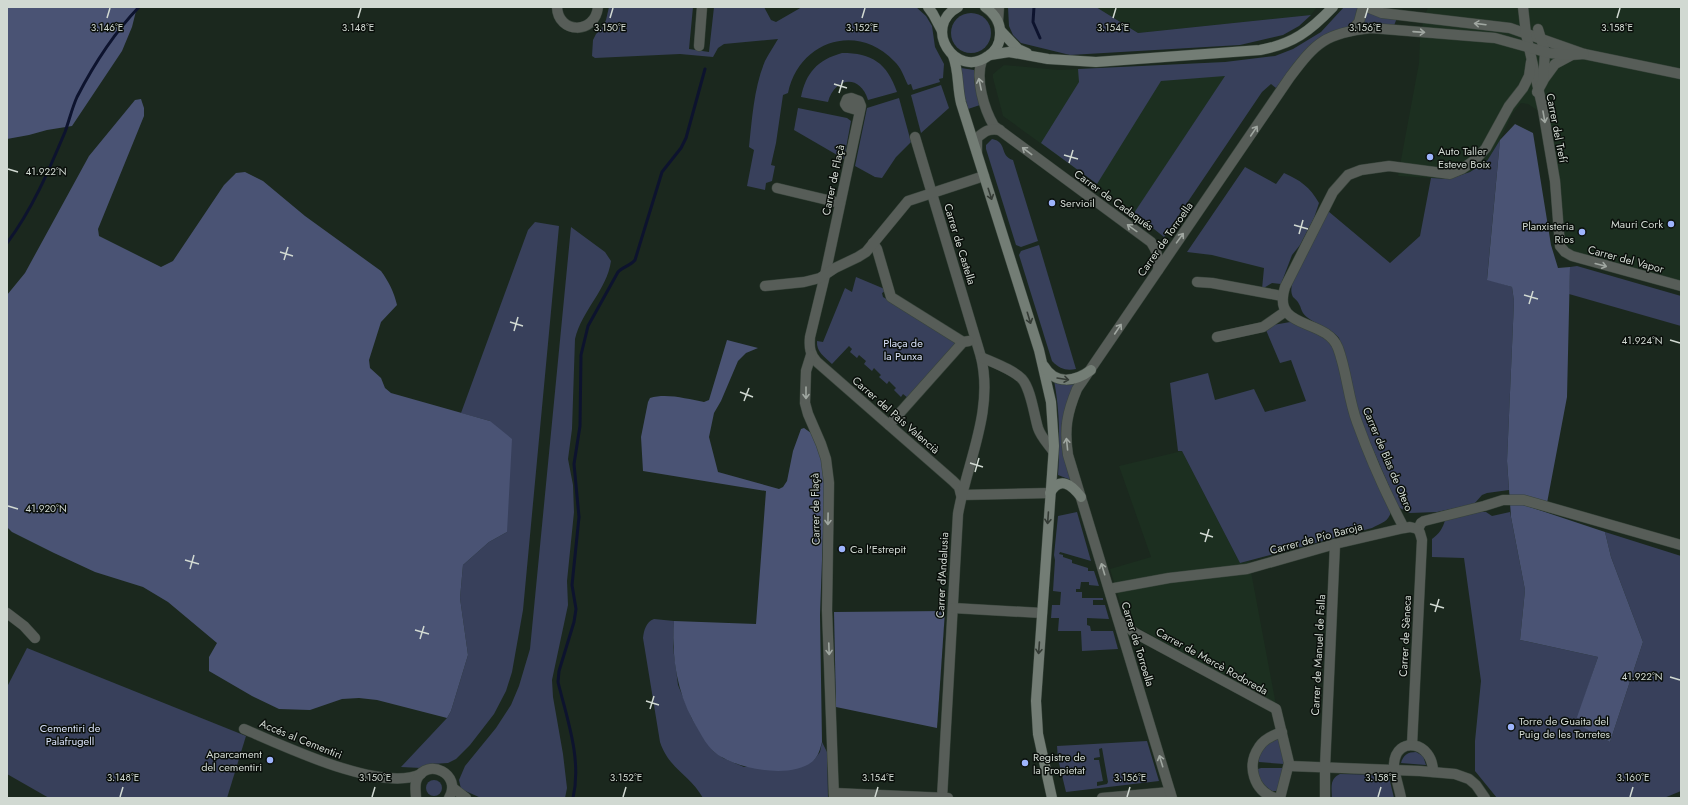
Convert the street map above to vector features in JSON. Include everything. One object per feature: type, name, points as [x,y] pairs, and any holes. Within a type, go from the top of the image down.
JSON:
[{"type":"street","points":[[557,7],[562,20],[572,27],[585,26],[592,21],[598,9]]},
{"type":"street","points":[[699,46],[702,7]]},
{"type":"street","points":[[928,7],[942,31],[944,45],[953,56],[957,69],[958,90],[1041,361],[1050,397],[1054,434],[1036,720],[1052,798]]},
{"type":"street","points":[[942,31],[947,16],[958,7]]},
{"type":"street","points":[[985,7],[993,13],[999,25],[1018,49],[1030,55]]},
{"type":"street","points":[[986,58],[999,41],[999,7]]},
{"type":"street","points":[[953,56],[970,62],[1009,52],[1048,59],[1096,62],[1260,50],[1274,48],[1299,37],[1319,22],[1333,7]]},
{"type":"street","points":[[1352,30],[1359,22],[1363,7]]},
{"type":"street","points":[[1367,7],[1382,13],[1506,27],[1530,38],[1568,52]]},
{"type":"street","points":[[1506,27],[1520,21],[1524,8]]},
{"type":"street","points":[[1524,8],[1530,27],[1530,38],[1545,52],[1584,54],[1681,74]]},
{"type":"street","points":[[1403,30],[1399,24],[1402,20],[1412,16]]},
{"type":"street","name":"Carrer de Torroella","points":[[1171,795],[1068,455],[1066,429],[1067,415],[1071,403],[1078,389],[1158,270],[1307,54],[1327,39],[1352,30],[1371,28],[1479,36],[1500,35],[1516,39],[1530,38]]},
{"type":"street","points":[[1530,38],[1545,52]]},
{"type":"street","name":"Carrer del Trefí","points":[[1530,38],[1531,60],[1556,194],[1559,240],[1564,252]]},
{"type":"street","points":[[1543,81],[1545,52]]},
{"type":"street","points":[[1515,99],[1526,94],[1537,96],[1547,73],[1568,52]]},
{"type":"street","name":"Carrer de Cadaqués","points":[[986,58],[979,68],[979,84],[988,114],[994,126],[1151,242],[1158,254],[1158,270]]},
{"type":"street","points":[[1217,337],[1263,327],[1286,311],[1281,303],[1284,287],[1332,192],[1348,175],[1361,170],[1389,166],[1450,174],[1462,169],[1482,154],[1509,106],[1527,80],[1531,60]]},
{"type":"street","name":"Carrer de Flaçà","points":[[834,795],[828,610],[829,484],[824,451],[808,414],[806,403],[806,372],[812,355],[809,347],[810,337],[825,275],[860,111]]},
{"type":"street","points":[[977,152],[977,138],[987,130],[1000,130]]},
{"type":"street","name":"Carrer de Castella","points":[[915,137],[981,357]]},
{"type":"street","points":[[765,286],[804,282],[820,278],[863,254],[908,201],[984,176]]},
{"type":"street","points":[[777,188],[840,203]]},
{"type":"street","points":[[873,243],[887,281],[890,295],[963,342],[976,341]]},
{"type":"street","name":"Carrer del Vapor","points":[[1564,252],[1572,256],[1681,286]]},
{"type":"street","points":[[1197,282],[1282,296]]},
{"type":"street","name":"Carrer de Blas de Otero","points":[[1286,311],[1296,321],[1321,330],[1334,339],[1338,348],[1356,421],[1404,528]]},
{"type":"street","points":[[889,425],[963,342]]},
{"type":"street","name":"Carrer del País Valencià","points":[[812,355],[817,362],[956,484],[959,487],[961,495]]},
{"type":"street","points":[[981,357],[1017,375],[1023,380],[1027,387],[1042,437],[1053,451]]},
{"type":"street","name":"Carrer d'Andalusia","points":[[942,798],[958,514],[961,495],[975,451],[984,400],[986,380],[981,357]]},
{"type":"street","points":[[1041,361],[1048,372],[1061,380],[1076,379],[1082,377],[1091,370]]},
{"type":"street","points":[[961,495],[1050,493],[1058,484],[1063,483],[1070,485],[1081,497]]},
{"type":"street","points":[[1418,529],[1421,523],[1428,520],[1503,500],[1524,500],[1681,544]]},
{"type":"street","name":"Carrer de Pío Baroja","points":[[1109,589],[1168,578],[1247,569],[1335,544],[1404,528],[1410,527],[1418,529]]},
{"type":"street","name":"Carrer de Sèneca","points":[[1412,745],[1422,540],[1418,529]]},
{"type":"street","name":"Carrer de Manuel de Falla","points":[[1325,798],[1325,767],[1335,544]]},
{"type":"street","points":[[953,608],[1042,613]]},
{"type":"street","points":[[7,613],[24,626],[35,638]]},
{"type":"street","name":"Carrer de Mercè Rodoreda","points":[[1118,619],[1135,633],[1276,709],[1282,732]]},
{"type":"street","name":"Accés al Cementiri","points":[[244,730],[335,766],[396,779]]},
{"type":"street","points":[[1276,798],[1260,790],[1255,783],[1253,768],[1259,747],[1266,739],[1282,732],[1289,766],[1280,798]]},
{"type":"street","points":[[1401,798],[1394,764],[1398,752],[1404,747],[1412,745],[1426,750],[1431,757],[1433,772]]},
{"type":"street","points":[[1289,766],[1455,774],[1469,779],[1476,785],[1485,798]]},
{"type":"street","points":[[396,779],[408,778],[421,774],[427,770],[433,769],[443,771],[448,775],[451,793],[466,798]]},
{"type":"street","points":[[416,795],[417,779],[421,774]]},
{"type":"street","points":[[396,779],[416,795]]},
{"type":"street","points":[[834,795],[948,798]]},
{"type":"street","points":[[1102,798],[1171,795]]},
{"type":"shaded area","points":[[7,7],[137,7],[132,27],[122,51],[72,126],[7,139]]},
{"type":"shaded area","points":[[1096,7],[1317,7],[1311,15],[1138,33]]},
{"type":"shaded area","points":[[1428,7],[1681,7],[1681,287],[1565,252],[1543,114],[1528,104],[1521,103],[1512,114],[1500,140],[1487,161],[1470,172],[1449,179],[1398,176],[1419,63],[1420,38]]},
{"type":"shaded area","points":[[1225,62],[1241,67],[1164,237],[1097,184],[1003,116],[993,78],[993,74],[1004,65],[1059,70]]},
{"type":"shaded area","points":[[141,99],[144,108],[144,116],[98,229],[99,236],[161,267],[173,261],[224,185],[236,173],[245,172],[263,181],[305,216],[381,271],[384,275],[393,291],[397,305],[381,322],[369,360],[370,368],[381,378],[385,388],[391,393],[490,421],[512,439],[507,532],[489,542],[463,565],[460,598],[468,655],[451,711],[447,718],[377,700],[359,698],[342,699],[310,710],[279,709],[252,696],[209,671],[209,657],[217,643],[168,602],[143,587],[95,572],[54,553],[12,532],[7,527],[7,295],[25,273],[89,156],[135,100]]},
{"type":"shaded area","points":[[1515,124],[1533,133],[1551,245],[1558,268],[1570,267],[1567,397],[1547,503],[1518,503],[1605,532],[1611,557],[1643,642],[1610,742],[1575,723],[1598,657],[1520,640],[1525,590],[1511,517],[1507,461],[1514,301],[1512,287],[1487,280],[1500,140]]},
{"type":"shaded area","points":[[727,340],[758,348],[746,353],[738,361],[721,401],[714,413],[709,437],[718,472],[779,489],[783,487],[787,481],[793,451],[801,429],[804,428],[811,433],[819,448],[825,478],[820,615],[822,742],[815,759],[806,766],[793,770],[764,770],[749,767],[735,763],[713,751],[702,736],[686,705],[681,692],[675,664],[673,636],[674,621],[756,624],[766,491],[643,471],[641,437],[650,398],[670,396],[704,402],[709,400]]},
{"type":"shaded area","points":[[1182,451],[1240,563],[1249,561],[1276,705],[1126,621],[1110,569],[1151,557],[1119,466]]},
{"type":"shaded area","points":[[945,611],[937,728],[836,707],[834,612]]},
{"type":"green space","points":[[609,7],[693,7],[689,49],[709,52],[714,7],[764,7],[771,20],[776,22],[802,7],[916,7],[926,16],[932,26],[935,47],[944,64],[943,78],[939,79],[940,82],[913,90],[911,84],[908,85],[894,61],[879,49],[863,42],[847,40],[831,43],[817,50],[804,61],[794,75],[788,93],[783,95],[776,143],[771,165],[775,166],[772,181],[766,183],[765,190],[747,186],[754,150],[749,147],[758,81],[765,61],[778,39],[724,44],[718,48],[713,57],[680,54],[595,58],[592,56],[593,40],[606,20]]},
{"type":"green space","points":[[1008,7],[1096,7],[1138,33],[1311,15],[1299,26],[1283,35],[1240,45],[1070,55],[1021,43],[1013,35],[1009,26]]},
{"type":"green space","points":[[1344,7],[1361,7],[1355,22],[1292,68],[1276,88],[1271,84],[1262,92],[1164,237],[1134,213],[1225,76],[1161,81],[1097,184],[1041,143],[1079,82],[1078,69],[1225,62],[1275,56],[1293,49],[1321,32]]},
{"type":"green space","points":[[1364,12],[1397,18],[1393,28],[1359,25]]},
{"type":"green space","points":[[975,13],[982,16],[988,22],[991,33],[990,41],[982,50],[975,53],[967,53],[960,50],[952,41],[951,29],[954,22],[963,14]]},
{"type":"green space","points":[[842,53],[862,55],[877,62],[888,74],[897,92],[868,100],[859,86],[848,82],[836,87],[828,102],[801,97],[806,81],[814,69],[826,59]]},
{"type":"green space","points":[[961,68],[974,70],[974,80],[980,105],[968,109],[962,86]]},
{"type":"green space","points":[[941,85],[949,108],[921,133],[911,95]]},
{"type":"green space","points":[[899,98],[911,142],[896,157],[882,178],[875,177],[855,166],[867,108]]},
{"type":"green space","points":[[798,108],[847,118],[851,121],[844,159],[794,130]]},
{"type":"green space","points":[[992,139],[1000,143],[1006,155],[1013,160],[1038,241],[1021,247],[1016,245],[986,149],[986,145]]},
{"type":"green space","points":[[1500,140],[1487,279],[1512,287],[1514,301],[1507,461],[1509,490],[1482,495],[1474,504],[1437,512],[1410,513],[1398,507],[1362,424],[1339,338],[1335,334],[1306,317],[1299,303],[1293,297],[1291,289],[1292,283],[1328,211],[1390,263],[1420,236],[1431,178],[1449,179],[1470,172],[1487,161]]},
{"type":"green space","points":[[1245,167],[1276,184],[1284,173],[1300,181],[1316,197],[1319,203],[1314,218],[1300,245],[1292,255],[1281,284],[1272,283],[1262,289],[1264,268],[1212,255],[1187,252]]},
{"type":"green space","points":[[535,222],[559,226],[523,610],[512,672],[506,691],[494,714],[470,745],[456,759],[448,763],[431,764],[421,768],[401,767],[447,718],[451,711],[468,655],[460,598],[463,565],[489,542],[507,532],[490,421],[461,413],[528,230]]},
{"type":"green space","points":[[571,227],[605,252],[611,261],[605,281],[583,319],[575,339],[572,429],[568,459],[573,485],[574,512],[567,581],[568,605],[552,680],[553,697],[563,754],[567,788],[565,798],[481,798],[461,789],[459,780],[465,766],[496,728],[511,705],[519,686],[530,649]]},
{"type":"green space","points":[[1039,245],[1076,369],[1063,369],[1052,361],[1019,255],[1021,251]]},
{"type":"green space","points":[[1577,266],[1681,296],[1681,326],[1569,294],[1570,267]]},
{"type":"green space","name":"Plaça de la Punxa","points":[[856,277],[887,290],[882,293],[883,297],[911,313],[956,343],[908,398],[903,394],[901,397],[894,390],[896,388],[889,381],[887,384],[879,377],[881,375],[874,368],[872,371],[864,364],[866,361],[859,355],[857,358],[850,352],[852,349],[849,346],[832,364],[818,348],[817,341],[823,342],[845,288],[852,292]]},
{"type":"green space","points":[[1296,321],[1321,330],[1334,349],[1356,428],[1391,511],[1386,520],[1372,528],[1240,563],[1182,451],[1178,451],[1170,383],[1208,373],[1215,400],[1254,389],[1265,412],[1306,401],[1291,360],[1280,363],[1266,330],[1273,325]]},
{"type":"green space","points":[[1054,380],[1075,383],[1071,391],[1071,480],[1058,475],[1059,428]]},
{"type":"green space","points":[[1077,512],[1091,561],[1060,552],[1059,554],[1072,560],[1072,563],[1088,568],[1088,571],[1094,571],[1099,586],[1089,585],[1089,582],[1081,582],[1080,589],[1076,589],[1076,592],[1082,592],[1082,598],[1103,598],[1103,600],[1093,600],[1093,605],[1105,605],[1109,619],[1087,618],[1087,625],[1090,626],[1091,631],[1113,631],[1118,649],[1082,651],[1081,631],[1058,631],[1059,618],[1051,618],[1052,605],[1060,605],[1061,592],[1053,591],[1054,555],[1058,516]]},
{"type":"green space","points":[[1478,512],[1486,512],[1492,516],[1510,512],[1525,590],[1520,640],[1598,657],[1576,723],[1610,742],[1643,642],[1611,557],[1605,532],[1681,556],[1681,791],[1664,798],[1497,798],[1475,771],[1475,741],[1481,681],[1464,558],[1432,557],[1432,539],[1440,531],[1445,520]]},
{"type":"green space","points":[[651,620],[674,621],[673,647],[678,685],[692,719],[713,751],[723,758],[744,767],[814,760],[820,752],[822,742],[827,752],[828,798],[703,798],[692,783],[674,766],[660,742],[643,638],[646,627]]},
{"type":"green space","name":"Cementiri de Palafrugell","points":[[27,648],[246,736],[227,798],[49,798],[7,774],[7,687]]},
{"type":"green space","points":[[1277,739],[1281,741],[1284,764],[1259,762],[1260,755],[1264,748],[1270,742]]},
{"type":"green space","points":[[1147,741],[1159,781],[1066,792],[1058,759],[1057,746]],"holes":[[[1102,748],[1108,782],[1107,784],[1097,786],[1097,782],[1103,781],[1099,760],[1094,760],[1094,758],[1100,757],[1099,749]]]},
{"type":"green space","points":[[1416,752],[1423,756],[1426,765],[1401,763],[1406,754]]},
{"type":"green space","points":[[1283,768],[1278,791],[1272,791],[1262,782],[1258,772],[1258,769]]},
{"type":"green space","points":[[1340,774],[1386,775],[1389,777],[1394,798],[1332,798],[1334,778]]},
{"type":"green space","points":[[431,780],[437,780],[442,785],[440,794],[437,796],[431,796],[426,791],[426,785]]},
{"type":"waterway","points":[[7,243],[32,203],[53,161],[65,132],[75,101],[83,85],[113,39],[139,7]]},
{"type":"waterway","points":[[1034,7],[1033,22],[1040,38]]},
{"type":"waterway","points":[[573,798],[576,769],[575,754],[558,682],[559,671],[574,622],[576,609],[572,585],[579,517],[574,464],[580,426],[581,355],[588,326],[618,272],[635,260],[662,172],[681,148],[686,138],[705,69]]},
{"type":"place","name":"Auto Taller Esteve Boix","points":[[1430,157]]},
{"type":"place","name":"Servioil","points":[[1052,203]]},
{"type":"place","name":"Mauri Cork","points":[[1671,224]]},
{"type":"place","name":"Planxisteria Rios","points":[[1582,232]]},
{"type":"place","name":"Ca l'Estrepit","points":[[842,549]]},
{"type":"place","name":"Torre de Guaita del Puig de les Torretes","points":[[1511,727]]},
{"type":"place","name":"Aparcament del cementiri","points":[[270,760]]},
{"type":"place","name":"Registre de la Propietat","points":[[1025,763]]}]
